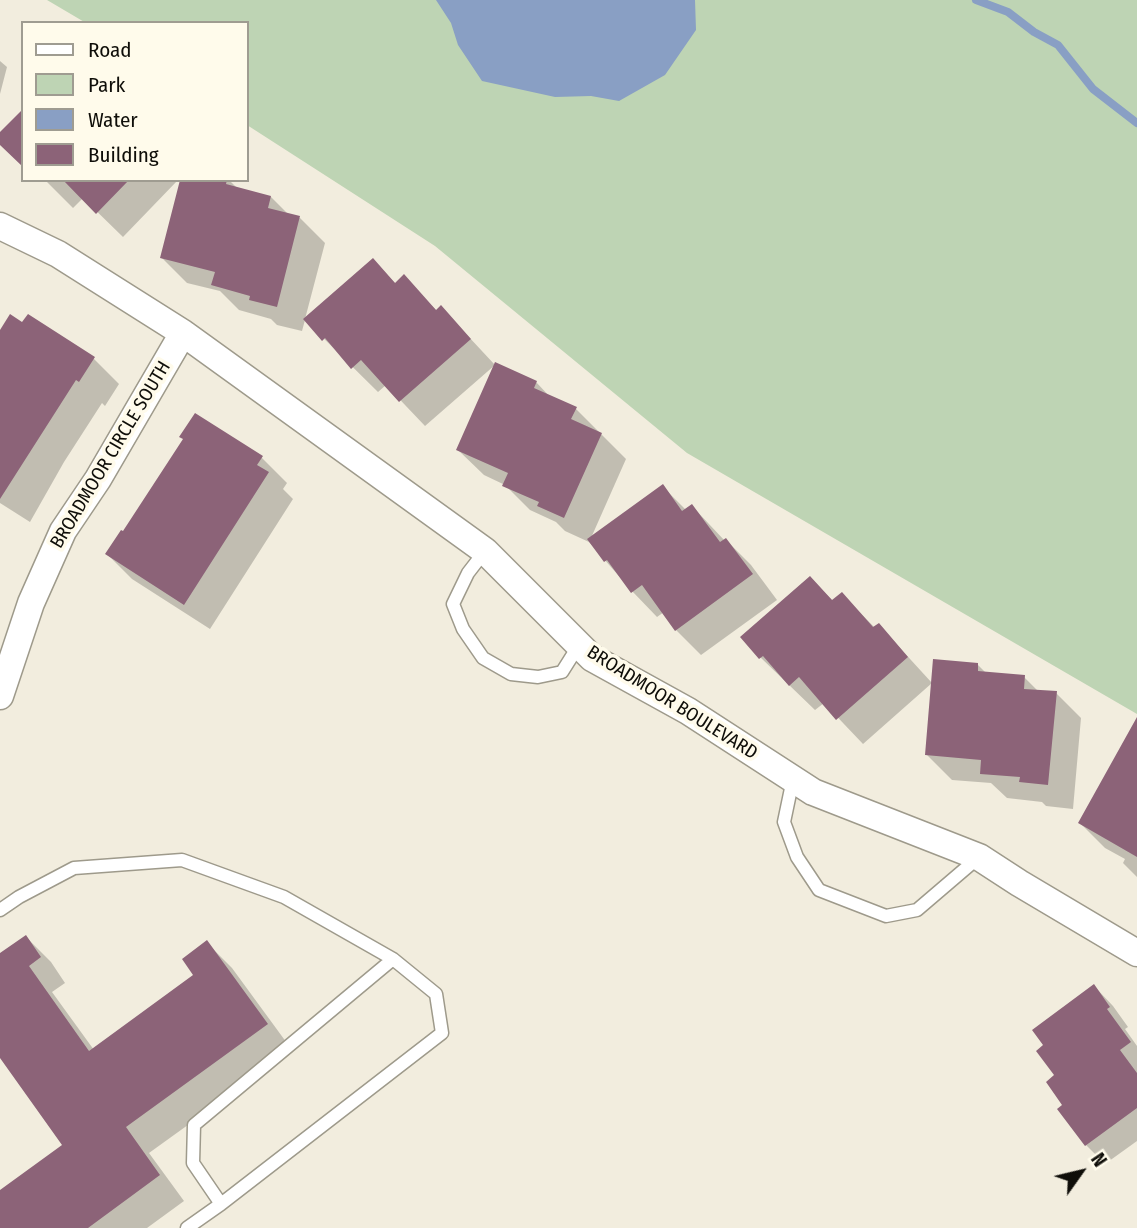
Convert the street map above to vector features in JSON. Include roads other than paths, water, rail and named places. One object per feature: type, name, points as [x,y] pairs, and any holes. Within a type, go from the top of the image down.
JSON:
[{"type":"street","name":"BROADMOOR BOULEVARD","points":[[0,226],[58,254],[183,333],[485,551],[592,658],[688,711],[813,792],[979,857],[1137,953]]},
{"type":"street","name":"BROADMOOR CIRCLE SOUTH","points":[[0,696],[31,603],[63,531],[99,480],[183,333]]},
{"type":"lane","points":[[485,551],[468,573],[453,604],[463,629],[483,658],[512,674],[538,677],[562,672],[579,645]]},
{"type":"lane","points":[[793,779],[784,822],[797,856],[820,890],[886,916],[917,910],[979,857]]},
{"type":"lane","points":[[0,910],[74,868],[182,860],[284,897],[393,959],[436,994],[442,1033],[187,1228]]},
{"type":"lane","points":[[221,1204],[193,1163],[194,1125],[393,959]]},
{"type":"water","points":[[436,0],[695,0],[696,30],[665,75],[619,101],[591,96],[555,97],[482,81],[458,45],[451,23]]},
{"type":"waterway","points":[[976,0],[1008,12],[1034,32],[1058,45],[1093,89],[1137,123]]}]
